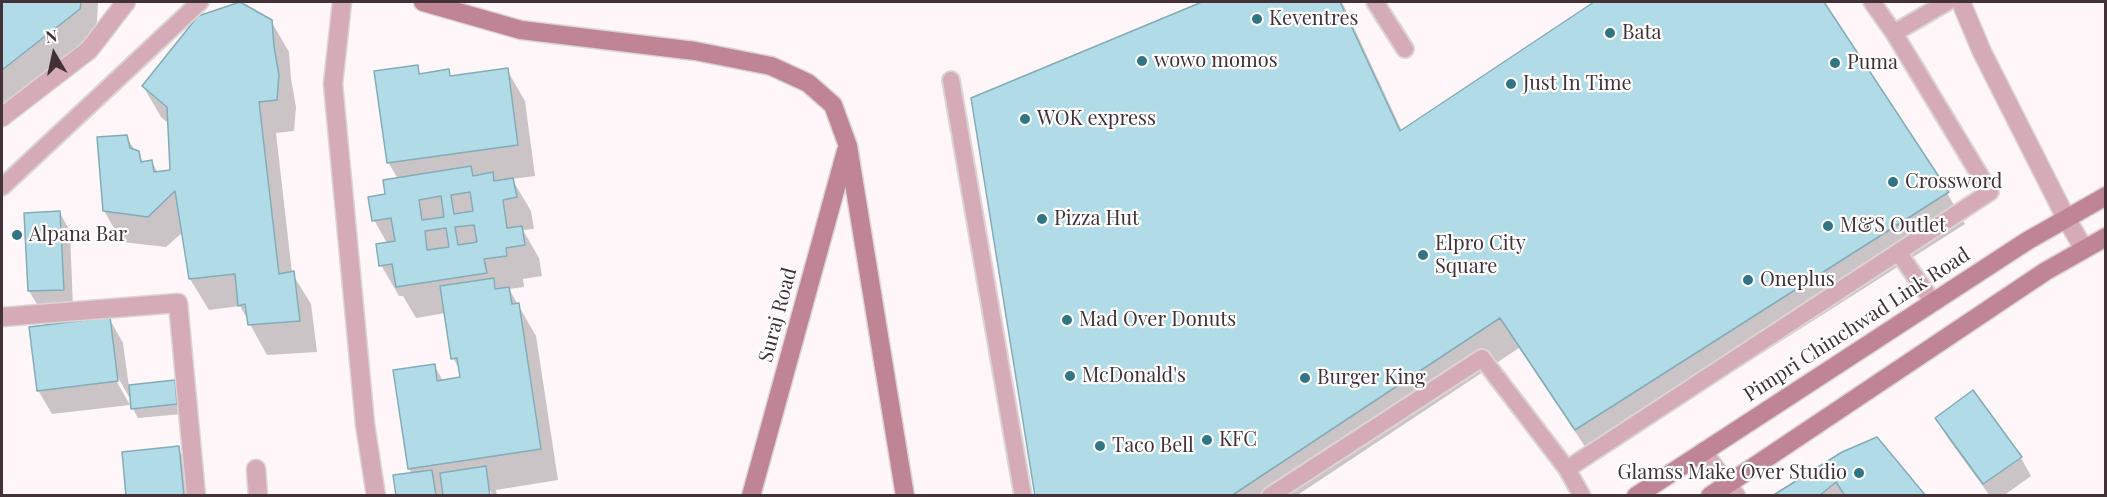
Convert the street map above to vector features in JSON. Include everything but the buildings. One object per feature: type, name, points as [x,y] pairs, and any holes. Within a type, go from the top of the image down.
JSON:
[{"type":"main road","points":[[423,2],[521,30],[695,51],[771,66],[808,83],[832,105],[848,146],[905,495]]},
{"type":"main road","name":"Suraj Road","points":[[751,495],[848,146]]},
{"type":"main road","name":"Pimpri Chinchwad Link Road","points":[[1636,495],[2027,241],[2106,196]]},
{"type":"main road","points":[[1710,495],[1732,490],[2046,271],[2106,237]]},
{"type":"street","points":[[2,117],[89,50],[126,2]]},
{"type":"street","points":[[342,2],[333,84],[365,424],[376,495]]},
{"type":"street","points":[[1961,2],[1982,52],[2084,249]]},
{"type":"street","points":[[2,318],[178,303],[196,495]]},
{"type":"street","points":[[1703,452],[1732,490]]},
{"type":"street","points":[[256,469],[258,495]]},
{"type":"lane","points":[[2,188],[200,2]]},
{"type":"lane","points":[[1375,2],[1405,49]]},
{"type":"lane","points":[[1567,469],[1990,192],[1894,33],[1872,2]]},
{"type":"lane","points":[[1894,33],[1947,2]]},
{"type":"lane","points":[[951,80],[1023,495]]},
{"type":"lane","points":[[1898,252],[1933,302]]},
{"type":"lane","points":[[1270,495],[1482,358],[1567,469],[1582,495]]},
{"type":"place","name":"Keventres","points":[[1257,19]]},
{"type":"place","name":"Bata","points":[[1610,33]]},
{"type":"place","name":"wowo momos","points":[[1142,61]]},
{"type":"place","name":"Puma","points":[[1835,63]]},
{"type":"place","name":"Just In Time","points":[[1511,84]]},
{"type":"place","name":"WOK express","points":[[1025,119]]},
{"type":"place","name":"Crossword","points":[[1893,182]]},
{"type":"place","name":"Pizza Hut","points":[[1042,219]]},
{"type":"place","name":"M&S Outlet","points":[[1828,226]]},
{"type":"place","name":"Alpana Bar","points":[[17,235]]},
{"type":"place","name":"Elpro City Square","points":[[1423,255]]},
{"type":"place","name":"Oneplus","points":[[1748,280]]},
{"type":"place","name":"Mad Over Donuts","points":[[1067,320]]},
{"type":"place","name":"McDonald's","points":[[1070,376]]},
{"type":"place","name":"Burger King","points":[[1305,378]]},
{"type":"place","name":"KFC","points":[[1207,440]]},
{"type":"place","name":"Taco Bell","points":[[1100,446]]},
{"type":"place","name":"Glamss Make Over Studio","points":[[1859,473]]}]
